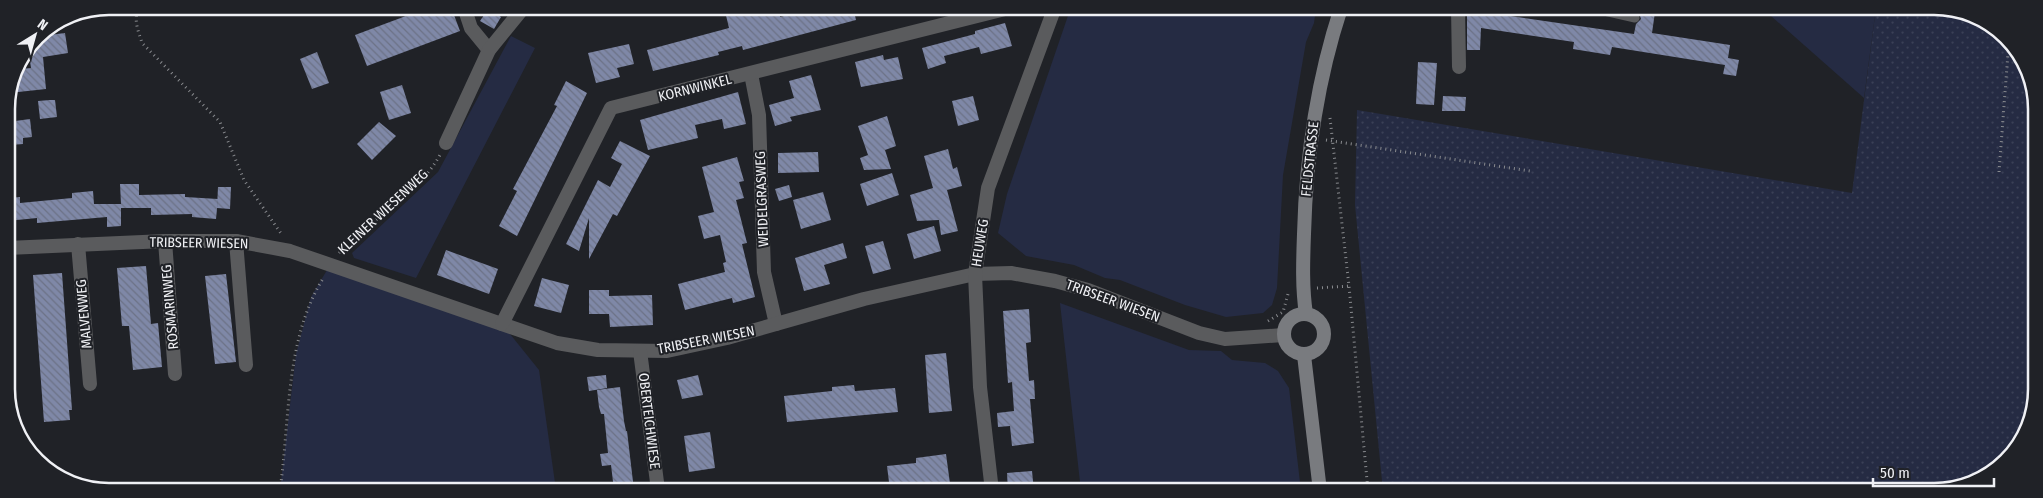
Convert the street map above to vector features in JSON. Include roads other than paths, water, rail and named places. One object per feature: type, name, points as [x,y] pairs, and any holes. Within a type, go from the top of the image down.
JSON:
[{"type":"main road","name":"FELDSTRASSE","points":[[1306,314],[1304,288],[1305,183],[1310,138],[1323,75],[1339,15]]},
{"type":"main road","points":[[1306,314],[1318,320],[1324,332],[1321,345],[1316,350],[1304,354],[1292,351],[1287,346],[1283,334],[1288,322],[1293,317],[1306,314]]},
{"type":"main road","points":[[1304,354],[1319,483]]},
{"type":"street","points":[[467,15],[472,28],[489,50]]},
{"type":"street","points":[[446,143],[489,50],[517,15]]},
{"type":"street","name":"KORNWINKEL","points":[[502,324],[610,108],[982,15]]},
{"type":"street","name":"HEUWEG","points":[[991,483],[980,387],[975,274],[988,188],[1052,15]]},
{"type":"street","points":[[1458,15],[1459,67]]},
{"type":"street","name":"WEIDELGRASWEG","points":[[752,74],[759,115],[764,272],[776,324]]},
{"type":"street","name":"TRIBSEER WIESEN","points":[[15,248],[164,241],[236,241],[333,261],[557,343],[598,350],[667,351],[776,324],[864,299],[975,274],[1011,273],[1055,281],[1123,303],[1198,333],[1224,339],[1283,334]]},
{"type":"street","name":"ROSMARINWEG","points":[[164,241],[176,374]]},
{"type":"street","points":[[236,241],[246,364]]},
{"type":"street","name":"MALVENWEG","points":[[78,244],[90,384]]},
{"type":"street","name":"OBERTEICHWIESE","points":[[640,351],[657,483]]},
{"type":"lane","points":[[1622,15],[1635,18]]}]
